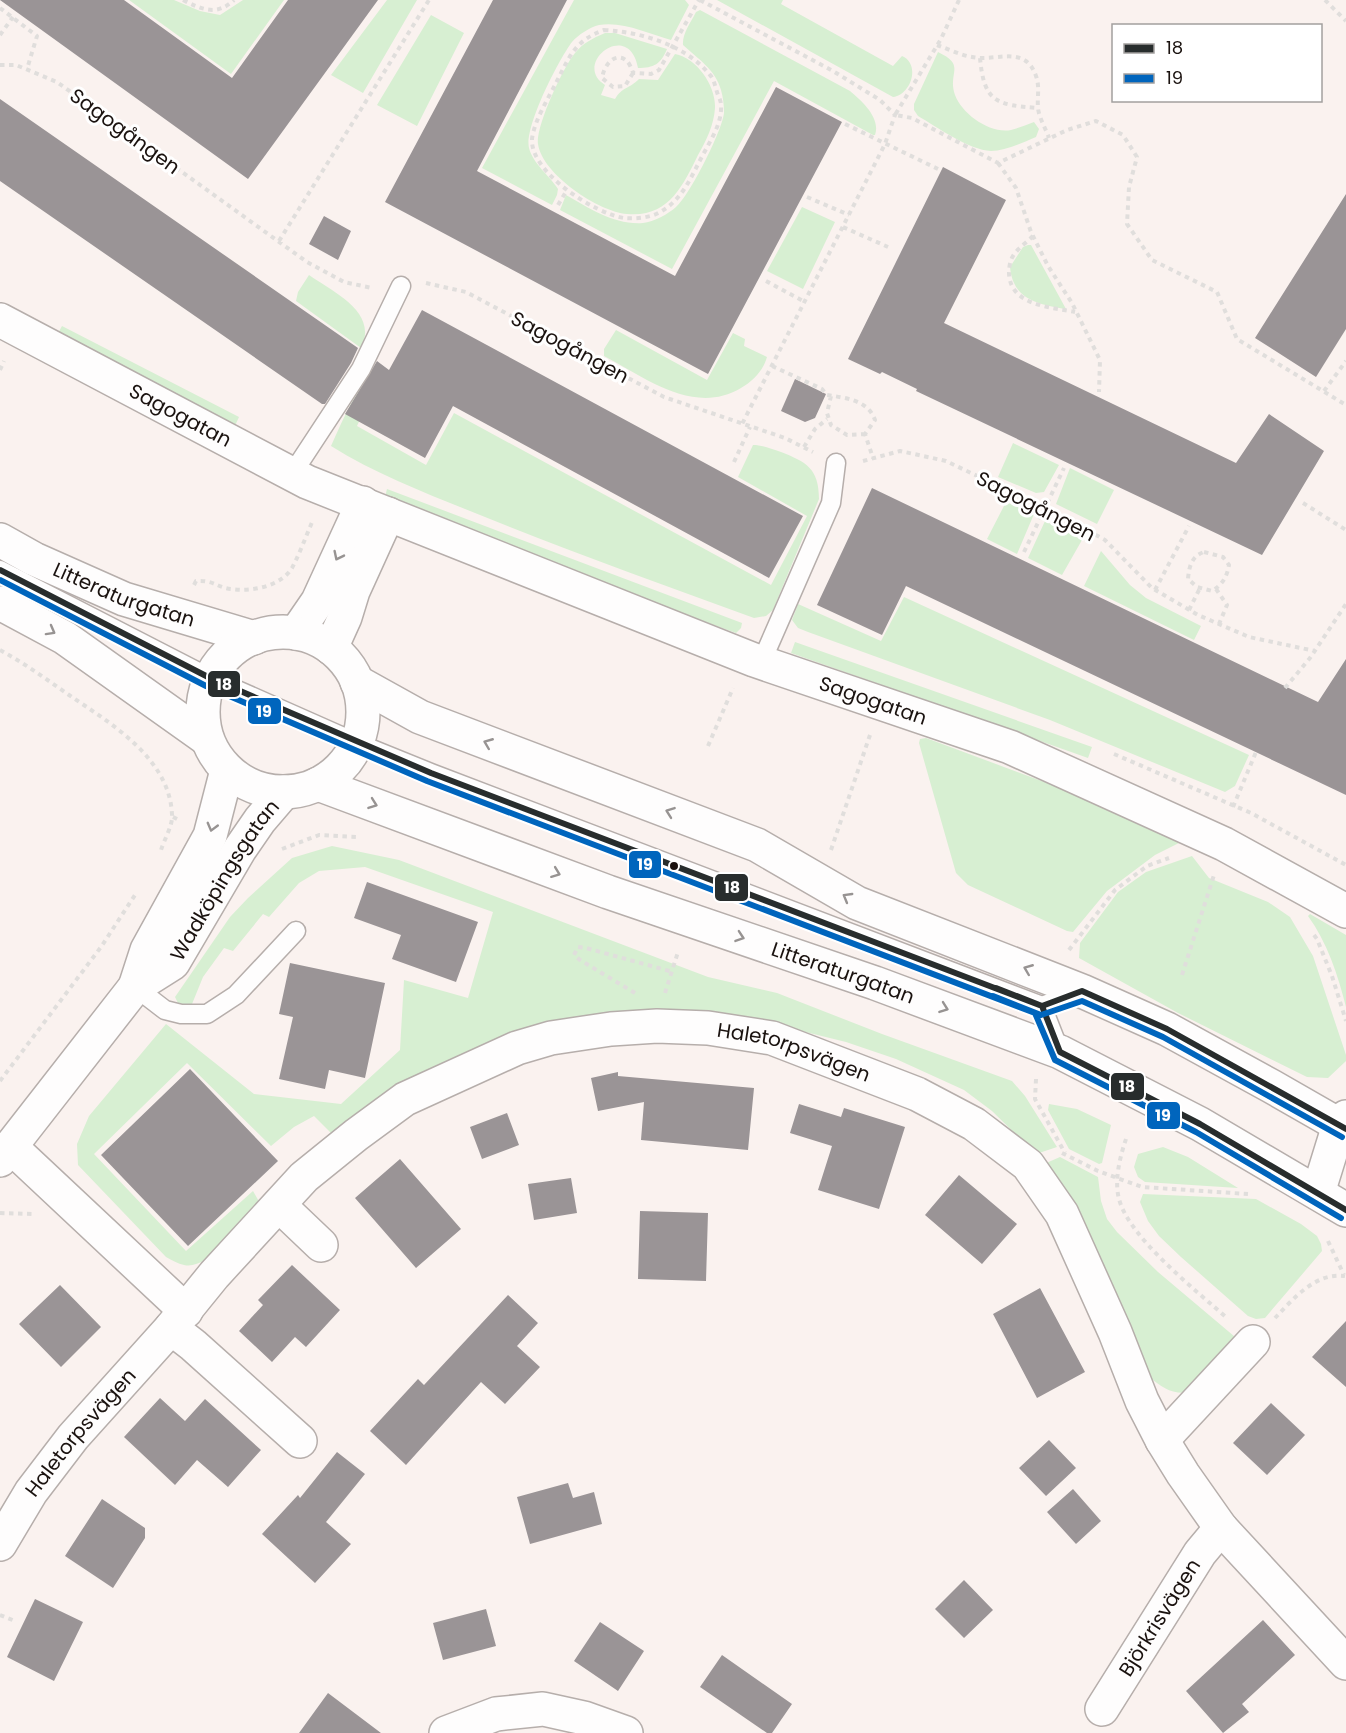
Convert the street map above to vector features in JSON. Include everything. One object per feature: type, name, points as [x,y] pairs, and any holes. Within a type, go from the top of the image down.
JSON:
[{"type":"street","name":"Sagogatan","points":[[0,320],[317,486],[753,660],[1010,747],[1224,844],[1346,911]]},
{"type":"street","points":[[296,633],[376,508]]},
{"type":"street","points":[[331,648],[345,616],[376,508]]},
{"type":"street","name":"Litteraturgatan","points":[[0,540],[34,559],[124,599],[254,638]]},
{"type":"street","name":"Litteraturgatan","points":[[0,603],[65,638],[207,739]]},
{"type":"street","name":"Litteraturgatan","points":[[274,632],[296,633],[315,639],[331,648],[346,664],[357,682],[363,712],[357,743],[339,770],[318,784],[302,790],[269,791],[240,780],[227,770],[216,756],[207,739],[204,727],[203,702],[210,678],[218,665],[240,645],[274,632]]},
{"type":"street","name":"Litteraturgatan","points":[[357,682],[420,717],[757,845],[857,903],[1082,991],[1167,1029],[1344,1124]]},
{"type":"street","name":"Wadköpingsgatan","points":[[6,1154],[135,987],[147,950],[210,836],[227,770]]},
{"type":"street","name":"Litteraturgatan","points":[[318,784],[609,892],[875,983],[1060,1052],[1200,1124],[1346,1210]]},
{"type":"street","name":"Wadköpingsgatan","points":[[135,987],[173,963],[240,849],[284,792]]},
{"type":"street","name":"Haletorpsvägen","points":[[0,1544],[31,1492],[73,1437],[179,1319],[214,1275],[304,1177],[405,1099],[517,1048],[550,1038],[611,1029],[657,1026],[708,1028],[772,1038],[917,1094],[974,1124],[1028,1165],[1062,1214],[1115,1332],[1142,1401],[1162,1440]]},
{"type":"street","points":[[1318,1193],[1344,1124]]},
{"type":"street","points":[[6,1154],[179,1319],[193,1345],[300,1441]]},
{"type":"street","points":[[1318,1193],[1346,1169]]},
{"type":"street","points":[[279,1205],[321,1245]]},
{"type":"street","points":[[1253,1342],[1162,1440],[1221,1528],[1346,1663]]},
{"type":"street","name":"Björkrisvägen","points":[[1102,1708],[1200,1553],[1221,1528]]},
{"type":"street","points":[[446,1733],[496,1714],[543,1709],[584,1718],[626,1733]]},
{"type":"lane","points":[[292,474],[361,369],[401,286]]},
{"type":"lane","points":[[753,660],[831,503],[836,463]]},
{"type":"lane","points":[[0,570],[210,678],[431,773],[1042,1006],[1082,991]]},
{"type":"lane","points":[[135,987],[165,1010],[181,1014],[207,1014],[236,995],[296,931]]},
{"type":"lane","points":[[1042,1006],[1060,1052]]},
{"type":"path","points":[[183,0],[212,11],[225,9],[234,0]]},
{"type":"path","points":[[279,241],[429,0]]},
{"type":"path","points":[[633,73],[651,74],[659,70],[699,0],[833,71],[880,100],[895,115],[912,118],[998,163],[1016,188],[1033,236],[1100,360],[1099,392]]},
{"type":"path","points":[[742,424],[885,144],[895,115],[937,45],[959,0]]},
{"type":"path","points":[[1325,0],[1346,21]]},
{"type":"path","points":[[0,8],[37,36],[27,69]]},
{"type":"path","points":[[0,34],[13,18]]},
{"type":"path","points":[[604,30],[621,31],[674,47],[694,59],[712,76],[721,104],[718,126],[680,198],[658,213],[638,218],[622,218],[588,203],[567,190],[545,170],[534,152],[532,140],[541,112],[572,51],[588,35],[604,30]]},
{"type":"path","points":[[937,45],[972,57],[1013,55],[1029,63],[1036,76],[1039,92],[1038,108],[1049,138]]},
{"type":"path","points":[[980,58],[982,78],[988,93],[999,102],[1038,108]]},
{"type":"path","points":[[612,59],[626,59],[631,64],[633,73],[625,86],[613,87],[602,78],[606,65],[612,59]]},
{"type":"path","name":"Sagogången","points":[[0,65],[16,65],[57,82],[307,262],[344,282],[380,290],[424,282],[466,292],[664,397],[785,438],[836,463],[857,462],[900,451],[946,461],[1105,540],[1155,590],[1189,610],[1250,637],[1315,651]]},
{"type":"path","points":[[998,163],[1067,130],[1096,121],[1123,135],[1137,157],[1129,187],[1127,225],[1152,260],[1216,292],[1237,339],[1346,405]]},
{"type":"path","points":[[845,124],[938,169]]},
{"type":"path","points":[[558,206],[567,190]]},
{"type":"path","points":[[807,197],[849,215]]},
{"type":"path","points":[[843,227],[888,247]]},
{"type":"path","points":[[1033,236],[1012,257],[1009,282],[1015,292],[1027,301],[1076,312]]},
{"type":"path","points":[[766,281],[805,302]]},
{"type":"path","points":[[1324,392],[1346,361]]},
{"type":"path","points":[[772,366],[822,389],[827,395],[854,400],[872,412],[874,420],[865,434]]},
{"type":"path","points":[[832,396],[826,413],[831,426],[848,435],[865,434]]},
{"type":"path","points":[[804,447],[815,429],[827,419]]},
{"type":"path","points":[[734,462],[750,427]]},
{"type":"path","points":[[865,434],[873,458]]},
{"type":"path","points":[[1024,552],[1064,468]]},
{"type":"path","points":[[1303,503],[1346,530]]},
{"type":"path","points":[[1155,590],[1189,526]]},
{"type":"path","points":[[1204,552],[1223,557],[1229,565],[1227,574],[1216,589],[1212,591],[1200,588],[1188,579],[1196,555],[1204,552]]},
{"type":"path","points":[[1189,610],[1200,588]]},
{"type":"path","points":[[1216,589],[1227,605],[1219,624]]},
{"type":"path","points":[[1285,688],[1315,651],[1346,604]]},
{"type":"path","points":[[0,650],[20,661],[135,743],[155,768],[167,792],[172,817],[159,855]]},
{"type":"path","points":[[708,746],[753,660]]},
{"type":"path","points":[[828,853],[833,847],[881,703]]},
{"type":"path","points":[[1110,752],[1234,806],[1346,865]]},
{"type":"path","points":[[1182,975],[1224,844],[1228,819],[1256,752]]},
{"type":"path","points":[[172,817],[210,836]]},
{"type":"path","points":[[240,849],[268,855],[319,835],[361,837]]},
{"type":"path","points":[[1068,952],[1114,890],[1147,866],[1173,856]]},
{"type":"path","points":[[0,1082],[101,947],[137,892]]},
{"type":"path","points":[[642,997],[580,960],[574,955],[576,949],[586,948],[673,972]]},
{"type":"path","points":[[671,978],[676,954],[687,958]]},
{"type":"path","points":[[1027,1073],[1037,1077],[1035,1099],[1065,1154],[1098,1171],[1142,1187],[1247,1194],[1256,1192]]},
{"type":"path","points":[[1126,1139],[1120,1157],[1119,1198],[1131,1226],[1253,1342],[1294,1298],[1311,1284],[1333,1275],[1345,1276]]},
{"type":"path","points":[[1327,1238],[1345,1276]]},
{"type":"path","points":[[0,1615],[15,1621]]},
{"type":"green space","points":[[129,0],[174,0],[200,11],[220,15],[243,0],[284,0],[231,74]]},
{"type":"green space","points":[[387,0],[417,0],[363,93],[331,75]]},
{"type":"green space","points":[[574,0],[685,0],[689,5],[671,40],[627,26],[608,24],[592,28],[572,42],[544,94],[529,138],[531,154],[558,189],[552,205],[482,168]]},
{"type":"green space","points":[[717,0],[783,0],[781,4],[893,66],[902,56],[908,60],[912,72],[909,85],[905,91],[893,97]]},
{"type":"green space","points":[[700,10],[850,91],[869,110],[876,129],[873,135],[774,81],[672,269],[560,210],[566,195],[612,219],[643,223],[665,215],[682,200],[712,147],[724,113],[722,93],[715,76],[683,45],[687,28],[696,12]]},
{"type":"green space","points":[[431,15],[464,33],[417,126],[377,105]]},
{"type":"green space","points":[[605,33],[615,33],[667,49],[656,64],[638,68],[633,54],[624,47],[615,46],[605,50],[598,57],[595,66],[596,76],[605,85],[601,95],[615,99],[620,92],[639,79],[658,80],[675,54],[691,61],[704,74],[714,100],[715,108],[709,133],[680,188],[664,205],[641,214],[615,212],[574,190],[550,167],[542,156],[538,144],[545,112],[570,60],[578,49]]},
{"type":"green space","points":[[938,52],[952,61],[955,95],[970,115],[986,126],[1003,130],[1011,130],[1034,122],[1039,129],[1036,137],[1002,150],[982,150],[953,137],[918,116],[914,110],[914,104]]},
{"type":"green space","points":[[802,207],[835,222],[803,289],[767,271]]},
{"type":"green space","points":[[1031,245],[1066,309],[1037,302],[1016,287],[1010,267],[1023,247]]},
{"type":"green space","points":[[309,275],[341,296],[359,314],[364,324],[365,335],[361,348],[296,301],[298,292]]},
{"type":"green space","points":[[62,326],[239,417],[234,428],[57,335]]},
{"type":"green space","points":[[616,330],[707,380],[733,333],[745,339],[744,346],[767,357],[757,375],[741,388],[723,396],[706,398],[688,396],[653,383],[604,356],[604,349]]},
{"type":"green space","points":[[377,365],[384,368],[357,426],[426,465],[454,413],[771,585],[807,516],[738,477],[753,445],[781,452],[804,463],[814,473],[817,480],[819,499],[773,610],[766,616],[754,618],[619,569],[426,493],[368,467],[331,446],[357,394]]},
{"type":"green space","points":[[1013,443],[1059,465],[1044,492],[1036,493],[998,477]]},
{"type":"green space","points":[[1070,468],[1114,490],[1097,524],[1056,504]]},
{"type":"green space","points":[[387,489],[742,623],[741,628],[736,633],[553,567],[385,497]]},
{"type":"green space","points":[[1006,502],[1034,514],[1017,554],[987,539]]},
{"type":"green space","points":[[1045,521],[1082,540],[1062,575],[1028,558]]},
{"type":"green space","points":[[1101,551],[1130,585],[1146,598],[1201,626],[1194,640],[1084,586]]},
{"type":"green space","points":[[904,597],[1249,755],[1235,786],[1225,792],[1050,720],[808,632],[798,628],[792,620],[798,604],[881,641]]},
{"type":"green space","points":[[795,642],[1092,747],[1088,758],[791,653]]},
{"type":"green space","points":[[926,738],[1066,790],[1181,842],[1155,855],[1107,891],[1073,932],[1067,931],[968,885],[956,873],[919,743],[920,739]]},
{"type":"green space","points":[[332,846],[399,860],[708,977],[777,993],[1012,1081],[1025,1096],[1057,1147],[1036,1154],[992,1111],[964,1090],[896,1059],[846,1042],[769,1023],[522,1032],[439,1065],[400,1086],[332,1134],[314,1116],[294,1127],[271,1146],[187,1063],[94,1154],[186,1251],[253,1191],[261,1205],[226,1244],[204,1261],[194,1265],[177,1263],[166,1257],[78,1165],[77,1144],[89,1116],[166,1024],[254,1094],[341,1104],[400,1050],[404,980],[468,998],[493,912],[365,867],[319,871],[299,883],[269,917],[263,914],[233,951],[224,948],[203,977],[192,1004],[184,1006],[178,1003],[175,997],[230,917],[248,898],[292,858]]},
{"type":"green space","points":[[1192,856],[1209,878],[1268,902],[1290,917],[1313,956],[1346,1055],[1346,1061],[1328,1078],[1307,1077],[1178,1013],[1079,958],[1080,943],[1118,892],[1146,872]]},
{"type":"green space","points":[[1310,914],[1346,935],[1346,1007],[1331,959],[1308,916]]},
{"type":"green space","points":[[1049,1104],[1077,1109],[1111,1125],[1102,1163],[1099,1164],[1069,1149],[1048,1110]]},
{"type":"green space","points":[[1163,1147],[1188,1157],[1238,1188],[1145,1182],[1138,1177],[1134,1167],[1138,1154]]},
{"type":"green space","points":[[1060,1157],[1098,1177],[1101,1201],[1107,1219],[1117,1232],[1158,1272],[1241,1342],[1191,1392],[1168,1390],[1149,1377],[1079,1214],[1061,1183],[1044,1164]]},
{"type":"green space","points":[[1143,1194],[1256,1199],[1301,1224],[1317,1236],[1322,1251],[1265,1318],[1256,1319],[1248,1316],[1159,1236],[1148,1221],[1140,1202]]},
{"type":"building","points":[[0,0],[124,0],[232,78],[288,0],[378,0],[248,179]]},
{"type":"building","points":[[493,0],[567,0],[477,171],[675,276],[776,87],[842,122],[708,374],[385,202]]},
{"type":"building","points":[[0,99],[358,348],[325,404],[0,181]]},
{"type":"building","points":[[943,167],[1006,200],[944,323],[1236,463],[1269,414],[1324,451],[1262,555],[916,391],[917,389],[882,372],[880,374],[848,359]]},
{"type":"building","points":[[1346,194],[1346,329],[1316,377],[1255,338]]},
{"type":"building","points":[[324,216],[351,231],[338,260],[309,244]]},
{"type":"building","points":[[422,310],[803,516],[769,578],[453,406],[425,458],[345,414],[377,361],[389,370]]},
{"type":"building","points":[[795,379],[826,394],[815,418],[805,422],[781,411]]},
{"type":"building","points":[[872,488],[1318,702],[1346,659],[1346,795],[906,586],[882,635],[817,605]]},
{"type":"building","points":[[367,882],[478,922],[456,982],[392,959],[401,935],[354,918]]},
{"type":"building","points":[[290,963],[385,983],[365,1078],[329,1070],[325,1089],[279,1079],[293,1017],[279,1014]]},
{"type":"building","points":[[190,1069],[278,1161],[188,1246],[101,1155]]},
{"type":"building","points":[[618,1072],[618,1076],[754,1088],[748,1150],[641,1140],[644,1102],[598,1111],[591,1078]]},
{"type":"building","points":[[799,1104],[841,1117],[844,1108],[905,1127],[879,1209],[818,1190],[832,1146],[790,1133]]},
{"type":"building","points":[[507,1113],[519,1145],[482,1159],[470,1127]]},
{"type":"building","points":[[400,1159],[461,1229],[416,1268],[355,1198]]},
{"type":"building","points":[[959,1175],[1017,1224],[982,1264],[925,1215]]},
{"type":"building","points":[[571,1178],[577,1213],[534,1220],[528,1184]]},
{"type":"building","points":[[640,1211],[708,1213],[706,1281],[638,1279]]},
{"type":"building","points":[[292,1265],[340,1310],[306,1347],[295,1337],[272,1362],[239,1331],[263,1305],[258,1300]]},
{"type":"building","points":[[60,1285],[101,1327],[61,1367],[19,1324]]},
{"type":"building","points":[[1040,1288],[1085,1372],[1037,1398],[993,1314]]},
{"type":"building","points":[[508,1295],[538,1323],[517,1346],[540,1367],[505,1404],[481,1382],[406,1465],[370,1431],[418,1379],[424,1385]]},
{"type":"building","points":[[1346,1321],[1346,1387],[1312,1357]]},
{"type":"building","points":[[160,1398],[185,1421],[205,1399],[261,1450],[228,1487],[197,1460],[175,1485],[124,1437]]},
{"type":"building","points":[[1271,1403],[1305,1435],[1267,1475],[1233,1443]]},
{"type":"building","points":[[1049,1440],[1076,1468],[1046,1496],[1019,1468]]},
{"type":"building","points":[[337,1452],[365,1474],[326,1522],[351,1544],[315,1583],[262,1534],[298,1495],[300,1498]]},
{"type":"building","points":[[568,1483],[573,1498],[594,1492],[602,1524],[530,1544],[517,1497]]},
{"type":"building","points":[[1073,1489],[1101,1521],[1076,1544],[1047,1512]]},
{"type":"building","points":[[102,1499],[145,1528],[145,1538],[113,1588],[65,1556]]},
{"type":"building","points":[[964,1580],[993,1610],[964,1638],[935,1609]]},
{"type":"building","points":[[35,1599],[83,1622],[54,1681],[7,1657]]},
{"type":"building","points":[[486,1609],[496,1646],[443,1660],[433,1623]]},
{"type":"building","points":[[1263,1620],[1295,1655],[1242,1704],[1249,1712],[1223,1733],[1186,1691]]},
{"type":"building","points":[[600,1622],[644,1651],[618,1691],[574,1661]]},
{"type":"building","points":[[722,1655],[792,1704],[772,1733],[767,1733],[700,1687]]},
{"type":"building","points":[[328,1693],[381,1733],[299,1733]]},
{"type":"transit line","name":"18","points":[[0,570],[210,678],[431,773],[1042,1006],[1060,1052],[1200,1124],[1346,1210]]},
{"type":"transit line","name":"19","points":[[0,580],[206,686],[427,781],[1035,1013],[1055,1060],[1196,1132],[1341,1218]]},
{"type":"transit line","name":"18","points":[[996,988],[1042,1006],[1082,991],[1167,1029],[1346,1129]]},
{"type":"transit line","name":"19","points":[[993,996],[1041,1015],[1082,1001],[1163,1037],[1342,1137]]}]
